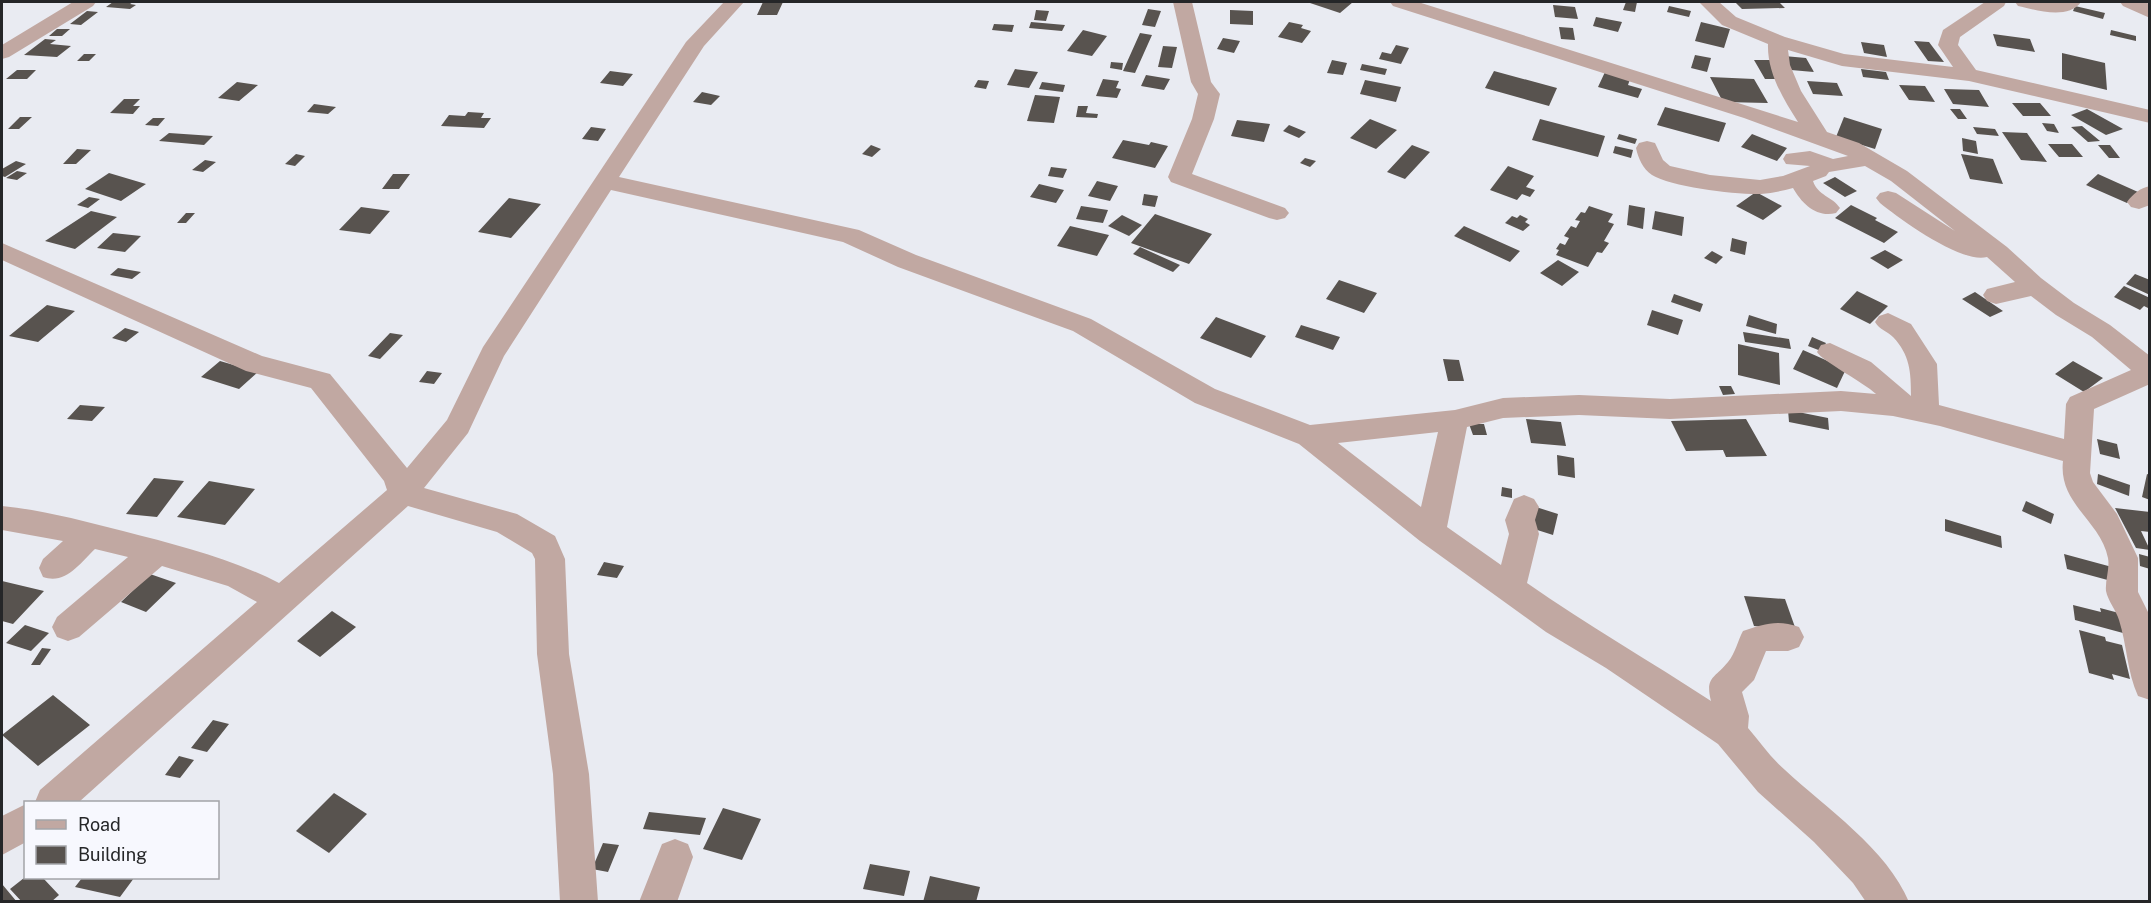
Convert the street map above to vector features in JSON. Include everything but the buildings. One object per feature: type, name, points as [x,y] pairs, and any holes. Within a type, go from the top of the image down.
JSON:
[{"type":"street","points":[[2,53],[86,2]]},
{"type":"street","points":[[54,801],[403,494],[458,426],[492,354],[696,42],[734,2]]},
{"type":"street","points":[[1182,2],[1201,82],[1209,94],[1203,119],[1179,177],[1277,213]]},
{"type":"street","points":[[1400,2],[1818,135],[1851,148],[1899,176],[1998,253],[2065,309],[2101,331],[2150,371],[2080,404],[2076,473],[2079,486],[2106,523],[2122,558],[2122,592],[2142,620],[2150,685]]},
{"type":"street","points":[[1969,75],[1948,45],[1947,39],[1950,34],[1997,2]]},
{"type":"street","points":[[2025,2],[2059,7],[2071,2]]},
{"type":"street","points":[[2130,2],[2150,12]]},
{"type":"street","points":[[1704,3],[1729,21],[1778,41],[1842,60],[1969,75],[2150,117]]},
{"type":"street","points":[[1778,41],[1776,51],[1780,69],[1806,119],[1818,135]]},
{"type":"street","points":[[1647,148],[1653,164],[1663,171],[1687,177],[1758,187],[1782,184],[1798,169],[1831,166],[1868,158]]},
{"type":"street","points":[[1798,169],[1803,189],[1810,199],[1828,208]]},
{"type":"street","points":[[605,181],[850,236],[907,261],[1082,326],[1205,396],[1309,436],[1431,532],[1510,589],[1557,622],[1618,658],[1730,733],[1770,780],[1866,870],[1890,902]]},
{"type":"street","points":[[1888,198],[1926,225],[1954,241],[1998,253]]},
{"type":"street","points":[[2,251],[255,364],[320,381],[397,476],[403,494]]},
{"type":"street","points":[[1995,295],[2016,288],[2036,286]]},
{"type":"street","points":[[1888,322],[1902,330],[1924,364],[1915,410]]},
{"type":"street","points":[[1830,352],[1864,369],[1915,410]]},
{"type":"street","points":[[1309,436],[1455,420],[1503,408],[1579,405],[1670,409],[1841,401],[1915,410],[2078,454]]},
{"type":"street","points":[[1431,532],[1455,420]]},
{"type":"street","points":[[403,494],[506,522],[544,545],[550,559],[553,654],[571,774],[579,902]]},
{"type":"street","points":[[1510,589],[1524,534],[1520,520],[1524,507]]},
{"type":"street","points":[[2,518],[54,526],[157,552],[237,576],[283,600]]},
{"type":"street","points":[[54,568],[90,535]]},
{"type":"street","points":[[68,627],[157,552]]},
{"type":"street","points":[[1730,733],[1732,716],[1724,687],[1742,670],[1754,641],[1769,636],[1788,637]]},
{"type":"street","points":[[2,837],[24,822]]},
{"type":"street","points":[[658,902],[675,857]]}]
